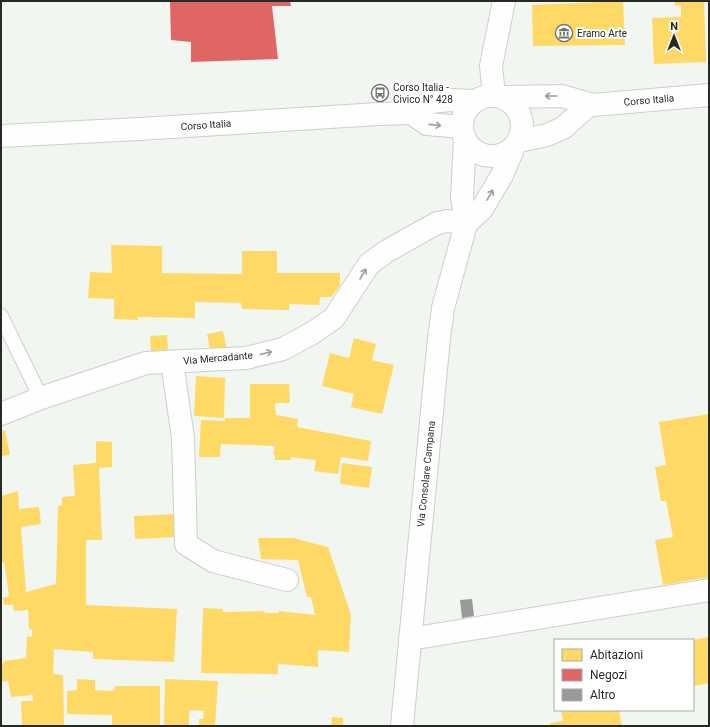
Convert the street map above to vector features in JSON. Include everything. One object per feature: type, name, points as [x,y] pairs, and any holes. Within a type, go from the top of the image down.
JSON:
[{"type":"street","points":[[491,98],[491,66],[504,1]]},
{"type":"street","name":"Corso Italia","points":[[1,136],[411,113],[431,102],[450,100],[562,96],[588,105],[709,95]]},
{"type":"street","points":[[466,224],[482,209],[502,175],[516,145],[523,131],[523,121],[519,111],[513,103],[491,98],[468,108],[463,117],[463,133],[478,153],[486,156],[496,156],[516,145],[563,128],[588,105]]},
{"type":"street","points":[[411,113],[427,124],[463,133]]},
{"type":"street","name":"Via Consolare Campana","points":[[402,726],[443,308],[466,224],[462,197],[463,133]]},
{"type":"street","name":"Via Mercadante","points":[[1,414],[40,398],[146,363],[246,358],[282,349],[314,332],[334,318],[370,264],[387,251],[437,223],[448,221],[466,224]]},
{"type":"street","points":[[172,362],[183,438],[186,544],[213,561],[286,580]]},
{"type":"street","points":[[410,639],[709,590]]},
{"type":"lane","points":[[1,316],[40,398]]},
{"type":"building: Abitazioni","points":[[623,1],[625,45],[533,46],[532,5]]},
{"type":"building: Abitazioni","points":[[675,1],[704,1],[706,62],[654,64],[652,18],[681,17],[681,5],[675,6]]},
{"type":"building: Abitazioni","points":[[111,245],[162,246],[162,273],[242,274],[242,251],[277,251],[277,273],[340,273],[340,286],[331,297],[320,297],[319,305],[289,304],[289,310],[242,309],[241,303],[195,302],[195,318],[138,317],[138,320],[114,319],[114,299],[88,298],[90,272],[112,273]]},
{"type":"building: Abitazioni","points":[[223,331],[227,350],[211,354],[207,334]]},
{"type":"building: Abitazioni","points":[[167,335],[168,350],[151,351],[150,336]]},
{"type":"building: Abitazioni","points":[[354,338],[376,344],[372,360],[394,365],[382,414],[351,407],[354,394],[322,386],[330,353],[349,358]]},
{"type":"building: Abitazioni","points":[[196,376],[225,378],[224,418],[194,416]]},
{"type":"building: Abitazioni","points":[[250,384],[289,384],[290,403],[275,403],[276,415],[298,419],[297,427],[371,441],[368,461],[341,457],[338,474],[314,471],[316,460],[291,457],[291,460],[275,460],[275,455],[273,455],[275,446],[221,444],[220,457],[199,457],[201,420],[225,421],[225,418],[250,418]]},
{"type":"building: Abitazioni","points":[[709,414],[709,577],[663,585],[655,540],[673,537],[666,501],[661,501],[655,467],[666,465],[659,422]]},
{"type":"building: Abitazioni","points":[[5,430],[10,455],[1,456],[1,432]]},
{"type":"building: Abitazioni","points":[[96,441],[112,442],[112,467],[99,468],[102,540],[86,540],[86,605],[177,609],[174,662],[93,659],[93,652],[54,649],[53,674],[63,675],[64,726],[22,726],[21,701],[33,701],[33,695],[11,697],[8,681],[1,682],[1,664],[4,663],[4,661],[26,658],[27,636],[32,637],[32,630],[29,629],[28,610],[14,611],[13,605],[4,605],[3,598],[9,596],[4,562],[1,563],[1,496],[18,491],[19,509],[39,507],[41,524],[21,527],[26,592],[56,584],[58,506],[62,505],[62,497],[75,496],[73,465],[96,463]]},
{"type":"building: Abitazioni","points":[[342,463],[372,467],[369,488],[340,484]]},
{"type":"building: Abitazioni","points":[[176,514],[178,537],[135,539],[134,516]]},
{"type":"building: Abitazioni","points":[[258,538],[293,538],[328,547],[351,615],[349,652],[318,650],[318,667],[278,664],[278,674],[201,673],[203,608],[223,609],[223,612],[264,611],[265,613],[279,613],[279,611],[315,615],[311,597],[307,597],[298,560],[261,559]]},
{"type":"building: Abitazioni","points":[[709,637],[709,683],[694,686],[694,640]]},
{"type":"building: Abitazioni","points":[[77,679],[95,680],[95,690],[112,691],[115,689],[115,686],[160,686],[160,726],[112,726],[112,715],[67,714],[67,691],[77,690]]},
{"type":"building: Abitazioni","points":[[165,679],[218,681],[215,726],[199,726],[199,719],[203,719],[204,711],[189,710],[189,726],[164,726]]},
{"type":"building: Abitazioni","points":[[561,711],[619,711],[622,726],[551,726],[550,723],[563,721]]},
{"type":"building: Abitazioni","points":[[332,717],[343,718],[343,726],[331,726]]},
{"type":"building: Negozi","points":[[170,1],[290,1],[291,6],[272,6],[278,59],[191,62],[191,42],[171,40]]},
{"type":"building: Altro","points":[[472,599],[474,616],[462,618],[460,600]]},
{"type":"place","name":"Eramo Arte","points":[[564,33]]},
{"type":"place","name":"Corso Italia - Civico N° 428","points":[[380,93]]}]
